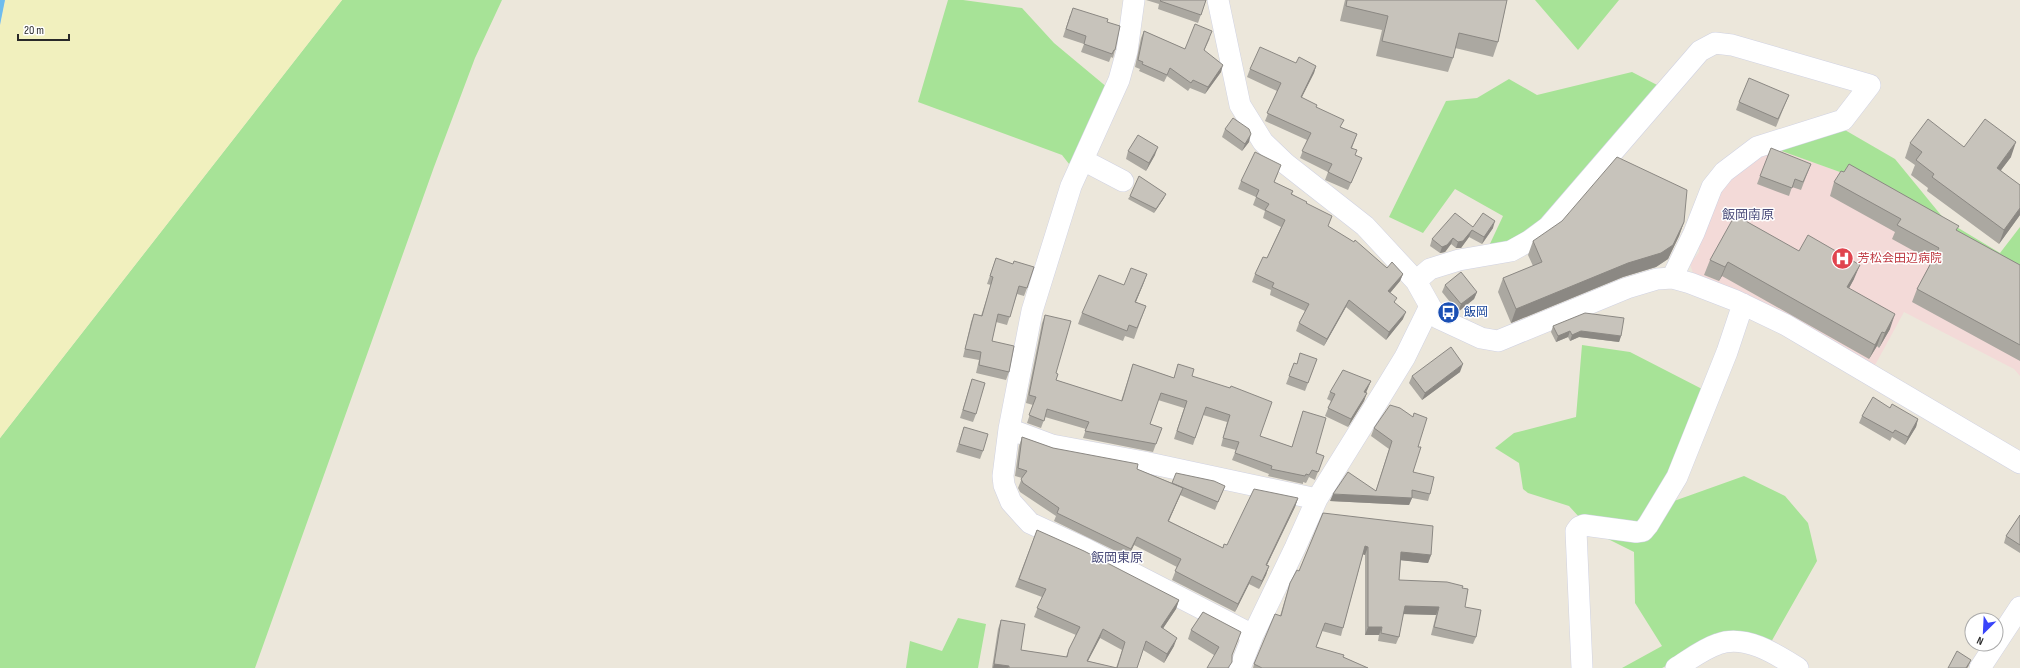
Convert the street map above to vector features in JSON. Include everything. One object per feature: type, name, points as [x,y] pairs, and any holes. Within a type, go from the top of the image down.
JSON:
[{"type":"street","points":[[1134,0],[1127,51],[1119,80],[1071,186],[1032,311],[1009,429],[1003,476],[1004,485],[1011,502],[1030,523],[1086,549],[1253,635]]},
{"type":"street","points":[[1218,0],[1240,105],[1263,142],[1286,164],[1365,226],[1416,281],[1438,318],[1481,338],[1498,341],[1627,288],[1657,279],[1672,278],[1690,283],[1743,304],[1786,325],[2020,462]]},
{"type":"street","points":[[1416,281],[1430,269],[1459,260],[1511,251],[1529,241],[1548,227],[1700,51],[1715,44],[1732,45],[1870,85],[1843,120],[1757,147],[1724,172],[1712,187],[1694,233],[1672,278]]},
{"type":"street","points":[[1082,160],[1123,181]]},
{"type":"street","points":[[1582,668],[1576,532],[1579,527],[1584,525],[1636,532],[1643,531],[1648,525],[1677,477],[1727,352],[1743,304]]},
{"type":"street","points":[[1240,668],[1253,635],[1317,499],[1405,357],[1430,306]]},
{"type":"street","points":[[1009,429],[1052,445],[1144,462],[1317,499]]},
{"type":"street","points":[[1980,668],[2020,607]]},
{"type":"street","points":[[1676,668],[1711,646],[1720,643],[1738,641],[1768,652],[1798,668]]},
{"type":"shaded area","name":"芳松会田辺病院","points":[[1773,148],[1851,176],[2020,276],[2020,376],[2014,369],[1904,312],[1874,367],[1790,318],[1693,273],[1690,264],[1699,252],[1699,236],[1708,214],[1732,172]]},
{"type":"green space","points":[[342,0],[502,0],[475,58],[434,167],[255,668],[0,668],[0,438]]},
{"type":"green space","points":[[948,0],[963,0],[1022,8],[1054,43],[1108,88],[1073,169],[1062,155],[918,102]]},
{"type":"green space","points":[[1535,0],[1619,0],[1578,50]]},
{"type":"green space","points":[[1632,72],[1661,87],[1527,234],[1488,248],[1503,216],[1455,189],[1423,233],[1389,217],[1446,101],[1477,98],[1509,79],[1537,95]]},
{"type":"green space","points":[[1838,126],[1895,159],[1945,220],[2000,253],[2020,227],[2020,276],[1851,176],[1773,148]]},
{"type":"green space","points":[[1582,345],[1630,352],[1704,390],[1675,467],[1636,525],[1580,518],[1569,506],[1528,493],[1523,489],[1519,463],[1495,448],[1514,433],[1576,417]]},
{"type":"green space","points":[[1744,476],[1785,496],[1808,523],[1817,561],[1770,644],[1727,634],[1662,668],[1622,668],[1662,646],[1635,603],[1634,552],[1604,537],[1644,541],[1650,539],[1674,501]]},
{"type":"green space","points":[[958,618],[986,624],[978,668],[906,668],[910,641],[942,651]]},
{"type":"sand","points":[[5,0],[342,0],[0,438],[0,25]]},
{"type":"water","points":[[0,0],[5,0],[0,25]]},
{"type":"building","points":[[1206,0],[1201,15],[1160,1]]},
{"type":"building","points":[[1347,0],[1507,0],[1498,42],[1459,33],[1453,58],[1382,41],[1388,16],[1346,6]]},
{"type":"building","points":[[1073,8],[1108,19],[1107,22],[1120,26],[1115,50],[1112,54],[1084,44],[1086,36],[1066,29]]},
{"type":"building","points":[[1195,24],[1212,31],[1204,50],[1223,65],[1208,87],[1193,80],[1191,83],[1170,68],[1167,75],[1142,64],[1143,62],[1138,60],[1144,31],[1185,49]]},
{"type":"building","points":[[1260,47],[1296,63],[1299,57],[1316,66],[1301,97],[1317,105],[1316,107],[1344,120],[1340,127],[1357,134],[1351,148],[1357,150],[1355,155],[1362,158],[1351,183],[1328,172],[1332,164],[1302,151],[1311,133],[1267,113],[1281,83],[1250,69]]},
{"type":"building","points":[[1749,78],[1789,95],[1778,119],[1739,102]]},
{"type":"building","points":[[1233,118],[1249,129],[1251,134],[1245,144],[1225,129]]},
{"type":"building","points":[[1928,119],[1964,147],[1985,119],[2016,142],[1997,168],[2020,185],[2020,208],[2004,230],[1932,177],[1934,174],[1916,160],[1922,152],[1910,143]]},
{"type":"building","points":[[1138,135],[1158,147],[1149,163],[1128,151]]},
{"type":"building","points":[[1771,148],[1811,164],[1803,182],[1795,179],[1792,188],[1760,176]]},
{"type":"building","points":[[1255,152],[1281,165],[1274,182],[1293,191],[1291,194],[1307,202],[1306,203],[1332,216],[1328,226],[1354,242],[1355,240],[1387,268],[1392,262],[1403,274],[1388,291],[1397,298],[1394,302],[1406,312],[1389,332],[1349,300],[1327,339],[1299,323],[1309,304],[1272,287],[1274,283],[1255,274],[1263,257],[1267,258],[1285,220],[1265,210],[1269,204],[1256,197],[1259,190],[1241,181]]},
{"type":"building","points":[[1617,157],[1687,190],[1684,222],[1673,245],[1661,253],[1628,263],[1516,309],[1503,278],[1542,262],[1533,241],[1562,221]]},
{"type":"building","points":[[1849,164],[1959,226],[1956,230],[2020,265],[2020,345],[1917,289],[1939,248],[1897,225],[1901,219],[1834,182],[1841,171],[1844,172]]},
{"type":"building","points":[[1139,176],[1166,194],[1156,209],[1130,196]]},
{"type":"building","points":[[1455,213],[1473,227],[1483,213],[1495,221],[1484,237],[1472,230],[1463,241],[1458,242],[1453,238],[1447,245],[1442,247],[1432,239]]},
{"type":"building","points":[[1735,215],[1799,251],[1808,235],[1860,265],[1847,287],[1895,314],[1885,333],[1882,332],[1875,345],[1728,262],[1725,267],[1710,260]]},
{"type":"building","points":[[996,258],[1013,264],[1014,261],[1034,267],[1027,288],[1019,286],[1010,317],[998,314],[992,341],[1014,346],[1009,372],[979,365],[981,352],[965,349],[974,314],[982,316],[993,277],[990,276]]},
{"type":"building","points":[[1131,268],[1147,274],[1135,302],[1146,306],[1137,328],[1129,325],[1127,331],[1082,313],[1099,275],[1124,285]]},
{"type":"building","points":[[1461,272],[1477,292],[1461,304],[1445,285]]},
{"type":"building","points":[[1585,313],[1624,318],[1621,336],[1581,331],[1572,335],[1570,331],[1558,336],[1553,326]]},
{"type":"building","points":[[1045,315],[1071,321],[1056,373],[1058,374],[1056,380],[1122,401],[1133,364],[1174,378],[1178,364],[1194,369],[1192,376],[1230,388],[1231,386],[1272,402],[1260,436],[1292,447],[1303,411],[1326,418],[1316,453],[1324,456],[1318,472],[1312,470],[1309,475],[1306,474],[1305,476],[1271,469],[1272,466],[1235,453],[1239,442],[1223,438],[1230,415],[1206,407],[1195,438],[1177,431],[1187,401],[1161,393],[1150,424],[1162,428],[1156,444],[1085,431],[1089,422],[1047,409],[1044,421],[1029,415],[1036,397],[1029,395]]},
{"type":"building","points":[[1451,347],[1463,364],[1425,393],[1412,376]]},
{"type":"building","points":[[1300,353],[1317,359],[1308,383],[1289,376],[1294,363],[1297,364]]},
{"type":"building","points":[[1343,370],[1371,381],[1364,392],[1367,393],[1351,419],[1328,408],[1335,394],[1330,392]]},
{"type":"building","points":[[972,379],[985,383],[976,414],[963,410]]},
{"type":"building","points":[[1873,397],[1890,408],[1892,404],[1918,419],[1908,437],[1895,430],[1893,433],[1862,416]]},
{"type":"building","points":[[1390,405],[1400,408],[1413,417],[1414,413],[1427,418],[1418,447],[1421,447],[1413,472],[1434,477],[1430,494],[1412,490],[1412,498],[1333,494],[1348,472],[1376,491],[1392,441],[1374,428]]},
{"type":"building","points":[[964,427],[988,434],[983,451],[959,444]]},
{"type":"building","points":[[1022,437],[1053,448],[1138,464],[1137,469],[1183,488],[1168,521],[1223,548],[1224,544],[1227,545],[1254,489],[1298,498],[1266,565],[1269,566],[1262,581],[1252,576],[1238,604],[1175,571],[1181,559],[1137,537],[1131,549],[1057,513],[1059,508],[1023,483],[1021,479],[1027,471],[1018,468]]},
{"type":"building","points":[[1176,473],[1214,481],[1225,486],[1218,502],[1172,483]]},
{"type":"building","points":[[1323,513],[1433,526],[1431,555],[1401,552],[1399,580],[1447,582],[1463,586],[1462,588],[1468,589],[1465,607],[1481,610],[1476,637],[1434,627],[1439,607],[1405,606],[1399,637],[1381,633],[1382,627],[1368,627],[1368,547],[1365,546],[1343,628],[1325,623],[1316,647],[1344,655],[1343,657],[1368,668],[1262,668],[1254,664],[1275,614],[1281,616],[1290,583],[1297,570],[1299,571]]},
{"type":"building","points":[[2020,515],[2020,545],[2006,536]]},
{"type":"building","points":[[1037,530],[1084,551],[1179,600],[1161,627],[1177,638],[1167,654],[1146,641],[1137,668],[1117,668],[1009,668],[1009,666],[994,664],[1001,620],[1025,624],[1021,650],[1067,657],[1069,649],[1080,627],[1037,608],[1046,589],[1019,579]],"holes":[[[1103,629],[1125,642],[1117,668],[1087,661]]]},
{"type":"building","points":[[1203,612],[1241,632],[1232,655],[1232,662],[1228,668],[1207,668],[1219,647],[1191,630]]},
{"type":"building","points":[[1957,651],[1971,660],[1966,668],[1948,668]]},
{"type":"place","name":"芳松会田辺病院","points":[[1842,258]]},
{"type":"place","name":"飯岡","points":[[1449,312]]},
{"type":"district","name":"飯岡南原","points":[[1748,214]]},
{"type":"district","name":"飯岡東原","points":[[1117,557]]}]
